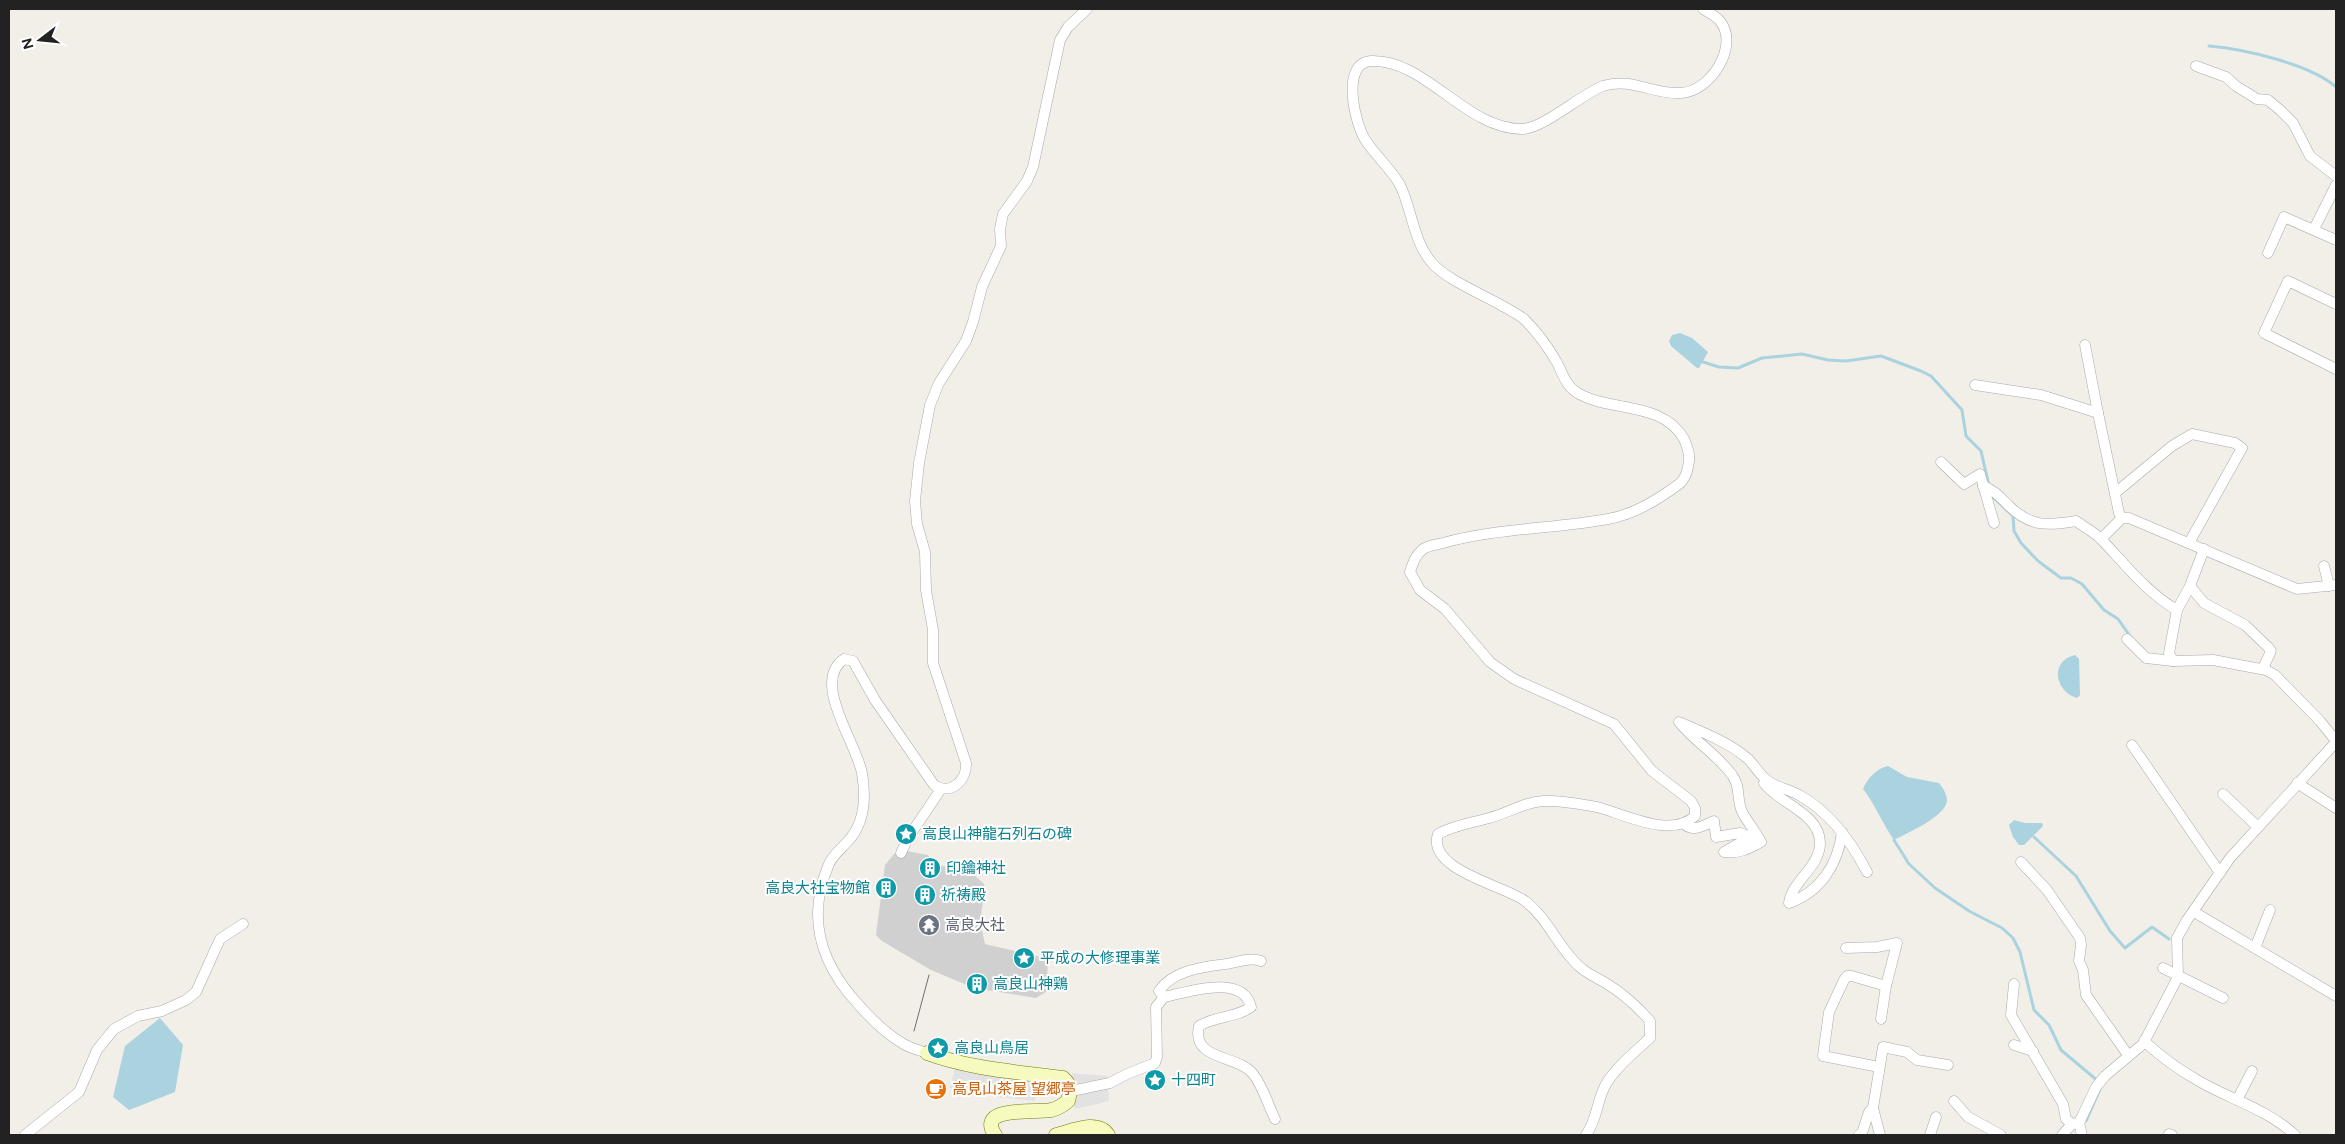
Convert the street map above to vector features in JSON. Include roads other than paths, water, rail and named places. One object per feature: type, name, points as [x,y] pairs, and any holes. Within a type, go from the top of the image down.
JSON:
[{"type":"street","points":[[995,1135],[992,1124],[995,1118],[1002,1113],[1050,1110],[1068,1101],[1071,1091],[1068,1083],[1063,1078],[944,1060],[902,1044],[869,1017],[844,988],[834,974],[824,953],[818,928],[818,895],[830,862],[854,836],[863,815],[865,795],[861,771],[834,699],[831,680],[836,664],[844,658],[853,661],[875,700],[934,785],[940,789],[951,789],[961,782],[966,771],[966,763],[932,664],[933,630],[926,590],[925,552],[917,524],[915,501],[919,462],[933,398],[939,383],[966,341],[982,287],[1001,246],[1000,229],[1003,214],[1027,181],[1032,167],[1060,40],[1068,27],[1087,9]]},
{"type":"street","points":[[1586,1135],[1595,1123],[1598,1104],[1606,1084],[1617,1069],[1650,1038],[1650,1021],[1632,1002],[1604,982],[1587,974],[1573,960],[1538,913],[1524,900],[1460,870],[1448,862],[1439,848],[1436,839],[1438,834],[1459,825],[1542,801],[1561,801],[1597,807],[1653,824],[1674,826],[1689,821],[1695,816],[1695,812],[1691,801],[1652,771],[1614,724],[1514,679],[1490,662],[1445,609],[1420,590],[1410,572],[1415,557],[1424,548],[1462,538],[1506,531],[1609,519],[1629,512],[1681,483],[1687,471],[1689,457],[1687,445],[1680,432],[1653,414],[1593,399],[1576,392],[1567,384],[1556,361],[1524,319],[1432,264],[1422,248],[1400,186],[1359,129],[1351,85],[1356,69],[1362,64],[1370,61],[1401,66],[1488,122],[1522,129],[1533,127],[1579,97],[1603,86],[1619,82],[1668,93],[1696,90],[1709,80],[1722,59],[1725,46],[1724,32],[1720,21],[1704,9]]},
{"type":"street","points":[[2196,66],[2226,77],[2236,86],[2257,98],[2268,100],[2294,123],[2310,156],[2336,176]]},
{"type":"street","points":[[2314,229],[2336,184]]},
{"type":"street","points":[[2268,253],[2284,217],[2336,240]]},
{"type":"street","points":[[2336,304],[2288,281],[2264,333],[2336,369]]},
{"type":"street","points":[[2085,344],[2115,493],[2122,518]]},
{"type":"street","points":[[1974,384],[2041,395],[2098,413]]},
{"type":"street","points":[[2115,493],[2172,446],[2192,434],[2235,443],[2242,448],[2189,543]]},
{"type":"street","points":[[1941,462],[1964,484],[1980,474],[1988,488],[1994,523]]},
{"type":"street","points":[[1988,488],[2031,522],[2051,525],[2076,521],[2101,539],[2114,555],[2149,588],[2168,605],[2177,610]]},
{"type":"street","points":[[2101,539],[2122,518],[2129,518],[2297,589],[2333,586],[2324,566]]},
{"type":"street","points":[[2174,662],[2169,654],[2177,610],[2190,586],[2204,549]]},
{"type":"street","points":[[2190,586],[2204,603],[2245,625],[2268,647],[2271,651],[2264,666],[2266,670]]},
{"type":"street","points":[[2062,1135],[2076,1124],[2100,1081],[2144,1041],[2178,975],[2177,938],[2230,858],[2336,742],[2320,721],[2275,675],[2266,670],[2213,660],[2174,662],[2146,658],[2127,639]]},
{"type":"street","points":[[1714,821],[1716,837],[1740,833],[1750,837],[1724,852],[1733,853],[1748,849],[1761,842],[1753,826],[1741,810],[1738,787],[1733,776],[1717,757],[1689,735],[1679,722],[1738,751],[1749,760],[1766,786],[1809,819],[1820,839],[1820,850],[1810,870],[1790,897],[1789,903],[1804,898],[1832,868],[1840,851],[1842,832]]},
{"type":"street","points":[[2132,745],[2220,873]]},
{"type":"street","points":[[1758,773],[1768,782],[1798,794],[1817,807],[1849,840],[1867,872]]},
{"type":"street","points":[[2297,783],[2336,808]]},
{"type":"street","points":[[902,852],[908,838],[940,789]]},
{"type":"street","points":[[2223,794],[2258,827]]},
{"type":"street","points":[[1695,812],[1714,821]]},
{"type":"street","points":[[1683,823],[1688,828],[1695,829],[1714,821]]},
{"type":"street","points":[[2021,862],[2047,890],[2080,938],[2082,945],[2079,961],[2083,970],[2086,995],[2128,1056]]},
{"type":"street","points":[[2255,948],[2270,910]]},
{"type":"street","points":[[2194,912],[2336,996]]},
{"type":"street","points":[[25,1135],[79,1092],[97,1050],[114,1029],[138,1016],[162,1011],[186,1000],[196,992],[220,939],[243,924]]},
{"type":"street","points":[[1846,948],[1877,947],[1897,943],[1886,986],[1881,1019]]},
{"type":"street","points":[[1164,997],[1159,991],[1163,985],[1184,973],[1214,965],[1254,959],[1261,961]]},
{"type":"street","points":[[2163,968],[2223,998]]},
{"type":"street","points":[[1879,1067],[1822,1056],[1829,1012],[1847,976],[1863,978],[1886,986]]},
{"type":"street","points":[[2014,984],[2011,1014],[2063,1104],[2066,1119],[2076,1124],[2082,1135]]},
{"type":"street","points":[[1071,1091],[1110,1083],[1155,1063],[1158,1057],[1156,1006],[1164,997],[1205,989],[1232,987],[1242,991],[1249,998],[1251,1007],[1244,1012],[1208,1021],[1199,1026],[1197,1035],[1204,1051],[1244,1066],[1254,1075],[1275,1120]]},
{"type":"street","points":[[2144,1041],[2157,1053],[2198,1080],[2282,1124],[2295,1135]]},
{"type":"street","points":[[2014,1044],[2033,1051]]},
{"type":"street","points":[[1880,1135],[1873,1108],[1883,1047],[1907,1052],[1917,1060],[1948,1064]]},
{"type":"street","points":[[2237,1100],[2252,1071]]},
{"type":"street","points":[[1954,1101],[1968,1118],[2001,1135]]},
{"type":"street","points":[[1859,1135],[1862,1133],[1869,1112],[1873,1108]]},
{"type":"street","points":[[1930,1135],[1936,1117]]},
{"type":"street","points":[[1056,1135],[1097,1126],[1104,1129],[1108,1135]]},
{"type":"water","points":[[1680,333],[1692,338],[1708,352],[1699,368],[1671,346],[1669,341],[1672,335]]},
{"type":"water","points":[[2075,655],[2079,659],[2080,695],[2077,698],[2064,690],[2058,676],[2061,663]]},
{"type":"water","points":[[1888,766],[1907,777],[1939,783],[1945,791],[1947,798],[1945,807],[1933,819],[1894,840],[1863,789],[1873,774]]},
{"type":"water","points":[[2014,820],[2025,823],[2042,823],[2043,826],[2024,845],[2019,845],[2013,837],[2009,825]]},
{"type":"water","points":[[160,1018],[183,1045],[175,1092],[129,1110],[113,1097],[125,1046]]},
{"type":"waterway","points":[[2209,46],[2240,50],[2276,59],[2310,71],[2336,87]]},
{"type":"waterway","points":[[1703,362],[1719,367],[1738,368],[1762,358],[1802,354],[1828,360],[1846,361],[1881,356],[1921,371],[1931,376],[1962,410],[1966,436],[1981,451],[1989,486]]},
{"type":"waterway","points":[[1990,494],[2013,516],[2014,531],[2021,543],[2038,561],[2061,578],[2071,578],[2082,584],[2104,610],[2118,619],[2130,636]]},
{"type":"waterway","points":[[2034,837],[2076,876],[2110,931],[2125,948],[2152,927],[2169,939]]},
{"type":"waterway","points":[[1894,840],[1909,864],[1935,888],[1969,911],[2002,928],[2013,938],[2020,952],[2034,1010],[2049,1025],[2061,1050],[2098,1081]]},
{"type":"waterway","points":[[2086,1121],[2101,1087]]},
{"type":"tram line","points":[[914,1031],[929,975]]},
{"type":"place","name":"高良山神龍石列石の碑","points":[[906,834]]},
{"type":"place","name":"印鑰神社","points":[[930,868]]},
{"type":"place","name":"高良大社宝物館","points":[[886,888]]},
{"type":"place","name":"祈祷殿","points":[[925,895]]},
{"type":"place","name":"高良大社","points":[[929,925]]},
{"type":"place","name":"平成の大修理事業","points":[[1024,958]]},
{"type":"place","name":"高良山神鶏","points":[[977,984]]},
{"type":"place","name":"高良山鳥居","points":[[938,1048]]},
{"type":"place","name":"十四町","points":[[1155,1080]]},
{"type":"place","name":"高見山茶屋 望郷亭","points":[[936,1089]]}]
